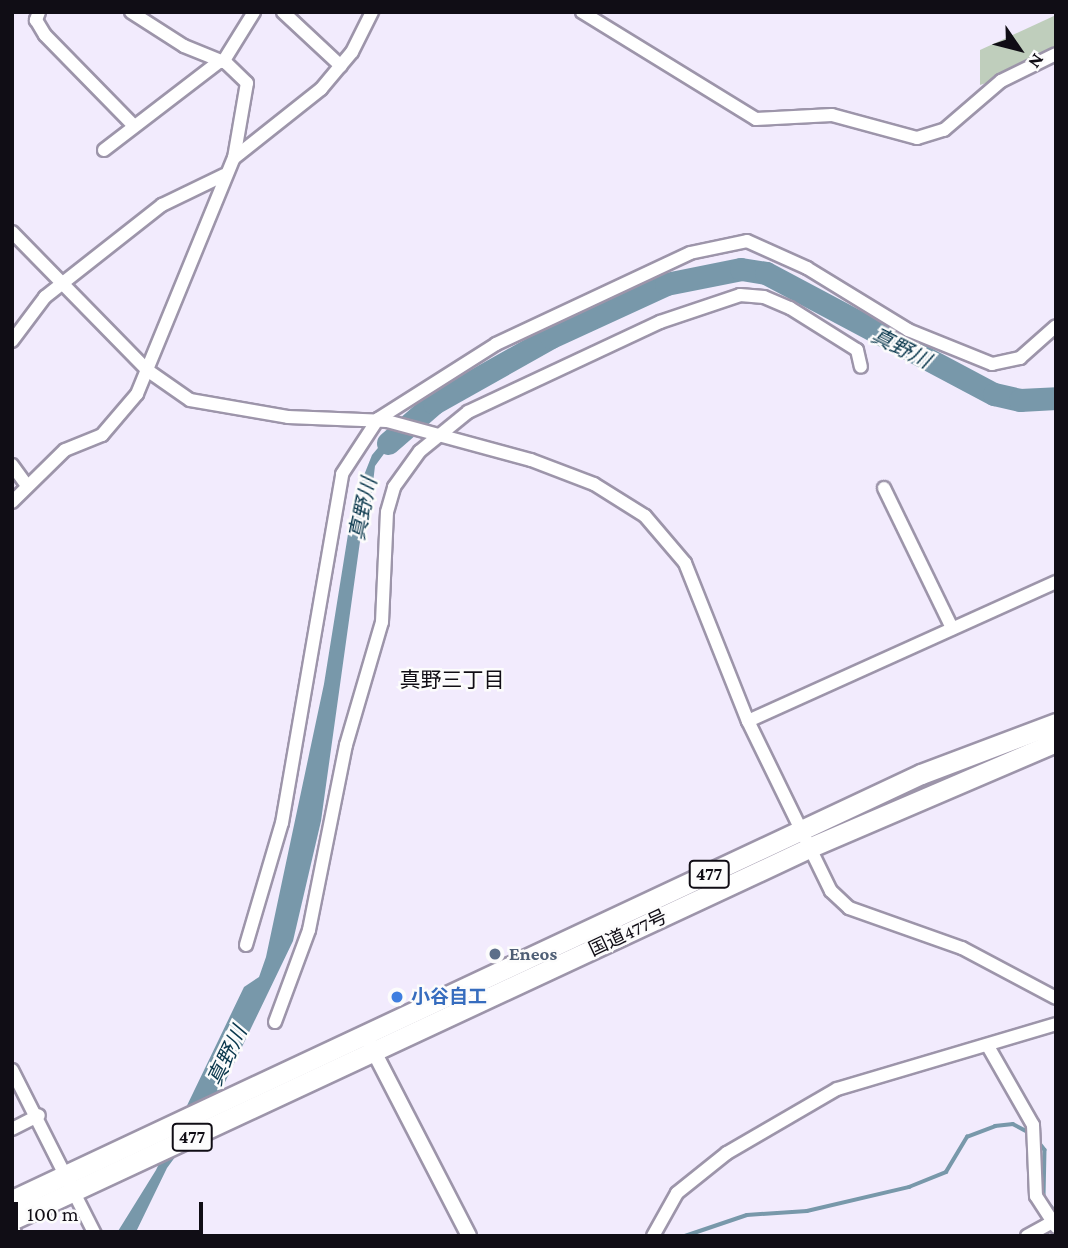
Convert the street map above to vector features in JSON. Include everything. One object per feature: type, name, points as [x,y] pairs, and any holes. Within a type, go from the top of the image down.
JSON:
[{"type":"highway","name":"国道477号","points":[[12,1200],[126,1168],[258,1107],[370,1043],[806,839],[966,755],[1056,723]]},
{"type":"highway","name":"国道477号","points":[[806,839],[1056,742]]},
{"type":"highway","name":"国道477号","points":[[12,1222],[129,1143],[260,1082],[370,1043]]},
{"type":"street","points":[[39,12],[36,20],[45,35],[134,126]]},
{"type":"street","points":[[12,502],[65,450],[102,435],[121,417],[147,370],[233,158],[249,94],[239,73],[131,12]]},
{"type":"street","points":[[284,12],[341,66]]},
{"type":"street","points":[[233,158],[341,66],[372,12]]},
{"type":"street","points":[[582,12],[757,119],[832,114],[917,138],[944,130],[1002,82],[1056,54]]},
{"type":"street","points":[[104,150],[221,62],[246,15]]},
{"type":"street","points":[[12,341],[45,297],[162,205],[225,175]]},
{"type":"street","points":[[12,232],[147,370],[190,400],[288,417],[383,420],[594,484],[660,528],[685,564],[748,721],[831,891],[849,908],[962,948],[1056,998]]},
{"type":"street","points":[[246,945],[282,823],[342,474],[383,420],[496,344],[690,253],[747,241],[807,268],[908,330],[992,364],[1020,358],[1056,326]]},
{"type":"street","points":[[275,1023],[309,930],[349,735],[382,622],[387,512],[394,487],[420,451],[444,428],[468,411],[660,322],[740,295],[764,297],[790,308],[857,350],[861,367]]},
{"type":"street","points":[[12,465],[27,486]]},
{"type":"street","points":[[884,488],[952,628]]},
{"type":"street","points":[[748,721],[1056,582]]},
{"type":"street","points":[[653,1236],[687,1185],[727,1153],[837,1089],[989,1048],[1056,1024]]},
{"type":"street","points":[[370,1043],[469,1236]]},
{"type":"street","points":[[989,1048],[1033,1125],[1035,1196],[1053,1225],[1027,1236]]},
{"type":"street","points":[[12,1070],[39,1115],[96,1236]]},
{"type":"street","points":[[12,1129],[39,1115]]},
{"type":"street","points":[[12,1222],[16,1236]]},
{"type":"green space","points":[[1056,15],[1056,61],[980,85],[980,50]]},
{"type":"water","points":[[393,430],[400,432],[375,466],[369,516],[363,520],[321,821],[293,941],[215,1103],[167,1168],[134,1236],[115,1236],[156,1170],[244,987],[259,977],[266,957],[324,684],[353,503],[372,455]]},
{"type":"waterway","name":"真野川","points":[[388,443],[434,403],[551,337],[666,284],[741,269],[766,273],[994,394],[1020,400],[1056,398]]},
{"type":"waterway","points":[[685,1236],[747,1215],[807,1211],[909,1187],[946,1172],[967,1137],[995,1126],[1013,1124],[1030,1133]]},
{"type":"waterway","points":[[1038,1141],[1045,1150],[1044,1199],[1056,1212]]},
{"type":"place","name":"Eneos","points":[[495,954]]},
{"type":"place","name":"小谷自工","points":[[397,997]]},
{"type":"district","name":"真野三丁目","points":[[452,680]]}]
